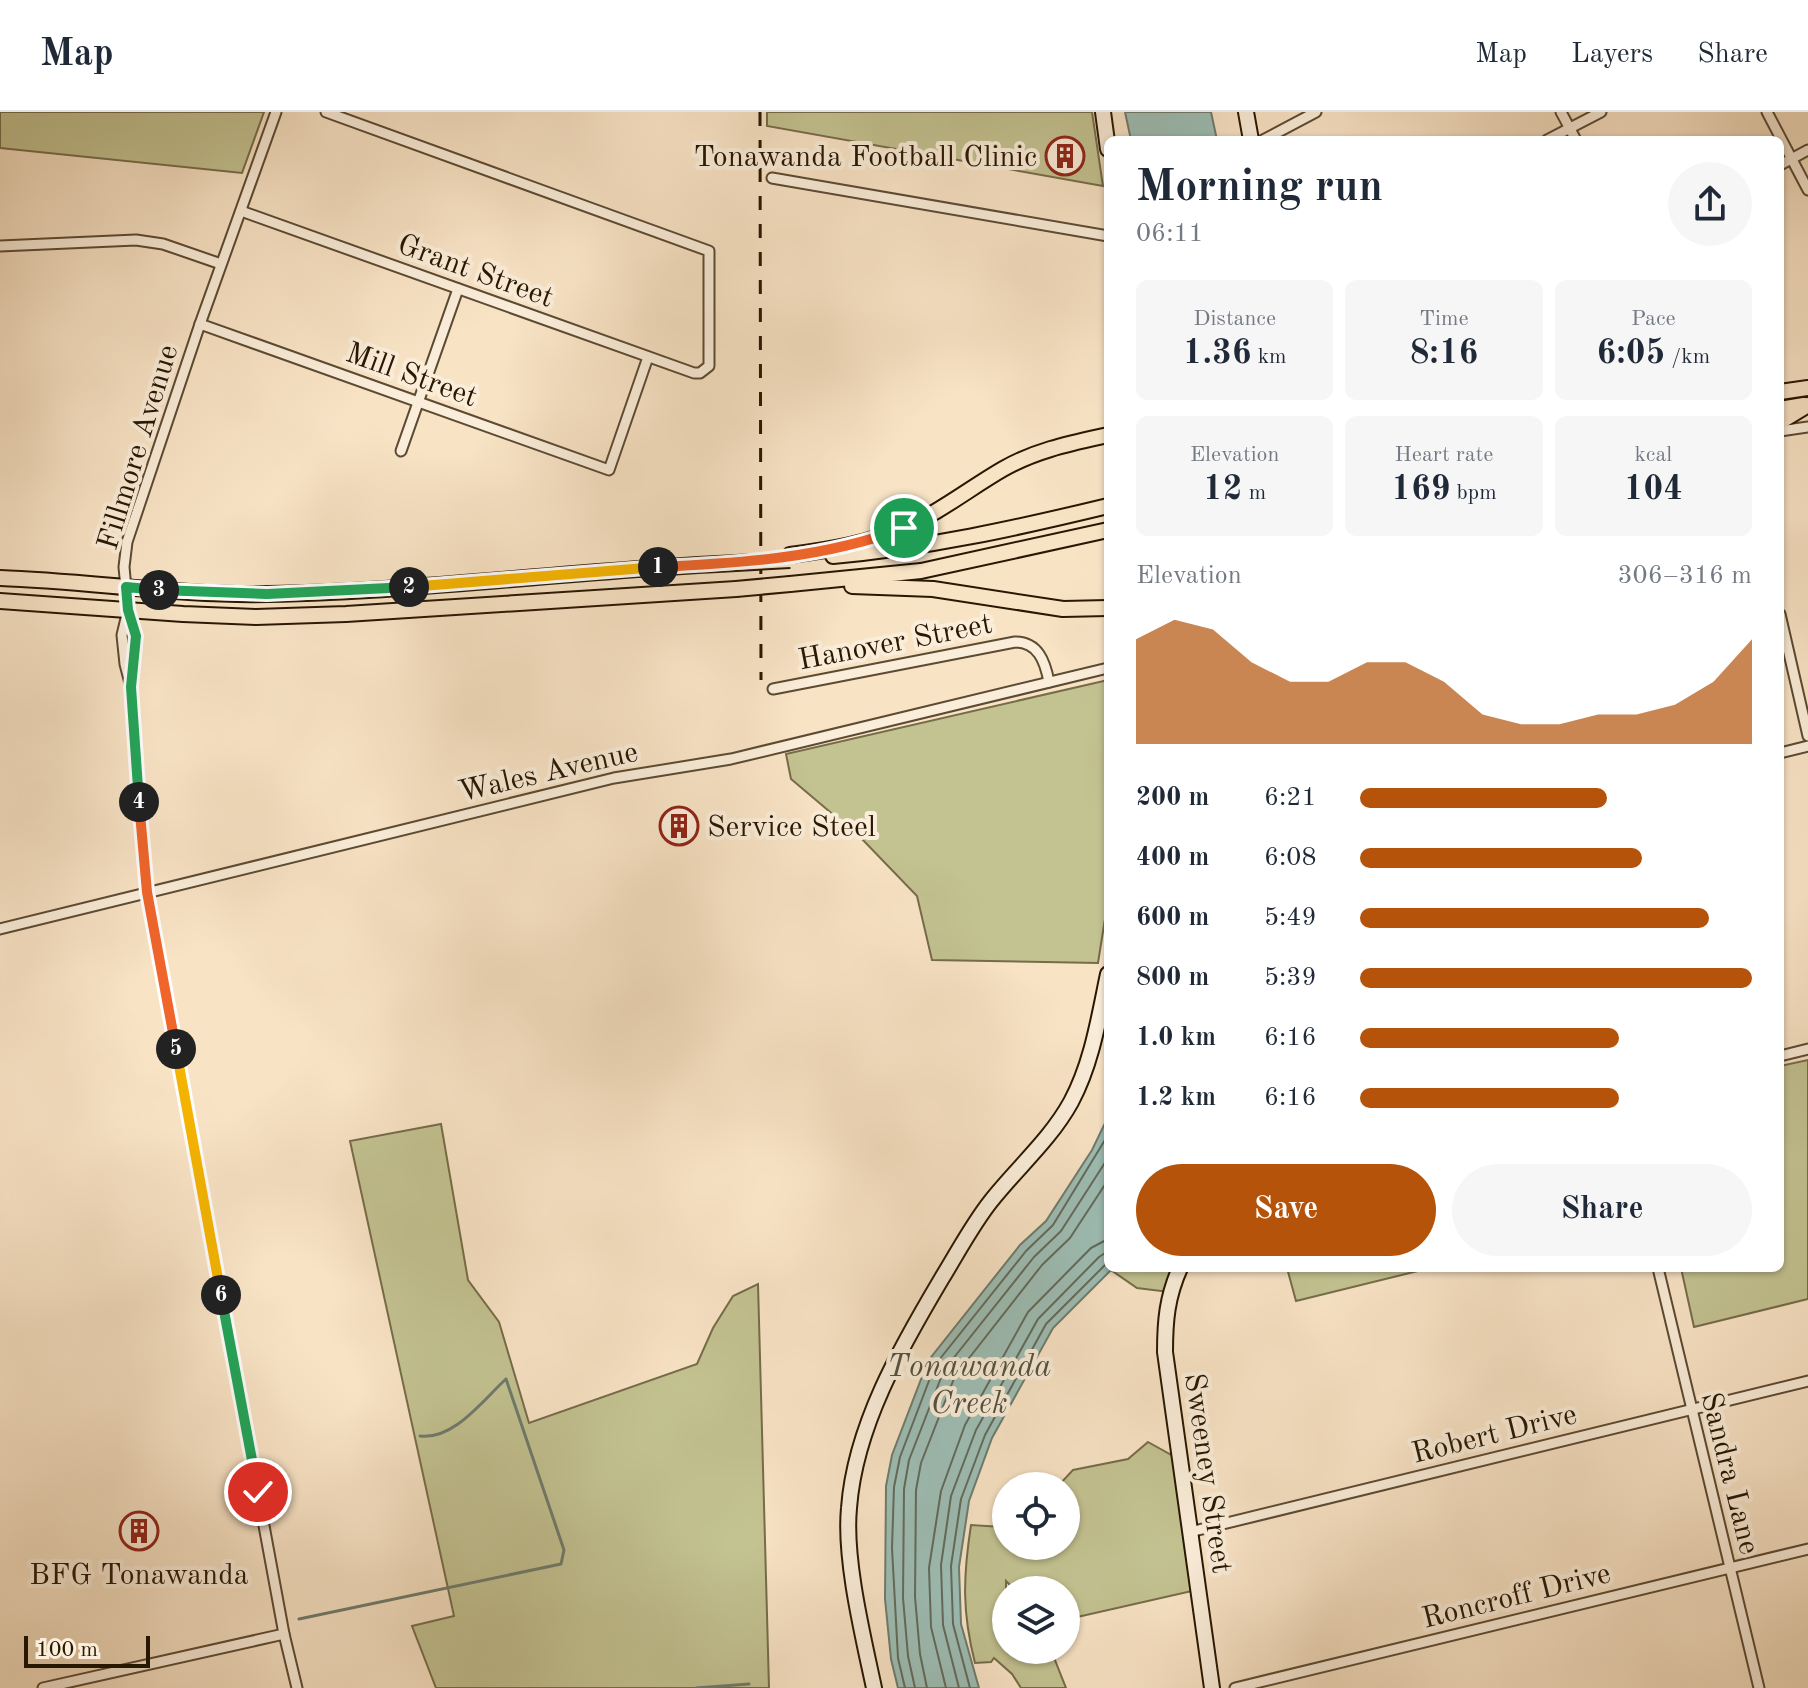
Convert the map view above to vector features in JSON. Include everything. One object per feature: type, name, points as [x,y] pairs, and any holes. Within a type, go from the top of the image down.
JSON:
[{"type":"main road","points":[[1784,391],[1808,388]]},
{"type":"main road","points":[[1784,408],[1808,405]]},
{"type":"main road","points":[[1784,420],[1808,405]]},
{"type":"main road","points":[[790,558],[887,534],[924,518],[1025,458],[1104,436]]},
{"type":"main road","points":[[0,578],[221,594],[325,592],[904,550],[1104,507]]},
{"type":"main road","points":[[0,601],[256,617],[736,589],[921,571],[1104,531]]},
{"type":"main road","points":[[797,583],[923,588],[1063,609],[1104,608]]},
{"type":"street","name":"Fillmore Avenue","points":[[147,892],[131,687],[136,636],[128,610],[127,542],[276,112]]},
{"type":"street","name":"Grant Street","points":[[241,211],[694,373],[705,370],[710,361],[709,251],[326,112]]},
{"type":"street","points":[[1103,112],[1106,136]]},
{"type":"street","points":[[1246,112],[1250,136]]},
{"type":"street","points":[[1271,136],[1316,112]]},
{"type":"street","points":[[1561,112],[1574,136]]},
{"type":"street","points":[[1555,136],[1601,112]]},
{"type":"street","points":[[1767,112],[1779,136]]},
{"type":"street","points":[[1784,145],[1808,190]]},
{"type":"street","points":[[1784,163],[1808,150]]},
{"type":"street","points":[[772,178],[1104,235]]},
{"type":"street","points":[[0,246],[136,240],[163,244],[221,264]]},
{"type":"street","points":[[401,451],[458,289]]},
{"type":"street","name":"Mill Street","points":[[200,324],[609,470],[648,357]]},
{"type":"street","points":[[1784,430],[1808,427]]},
{"type":"street","points":[[1784,631],[1808,736]]},
{"type":"street","name":"Hanover Street","points":[[773,689],[1015,642],[1031,644],[1042,658],[1049,682]]},
{"type":"street","name":"Wales Avenue","points":[[0,929],[614,778],[731,759],[1104,669]]},
{"type":"street","points":[[1784,752],[1808,746]]},
{"type":"street","points":[[147,892],[284,1634],[297,1688]]},
{"type":"street","points":[[874,1688],[848,1529],[857,1462],[895,1364],[927,1304],[980,1216],[1047,1138],[1079,1087],[1104,991]]},
{"type":"street","points":[[1784,1055],[1808,1049]]},
{"type":"street","name":"Sweeney Street","points":[[1178,1272],[1169,1292],[1165,1352],[1212,1688]]},
{"type":"street","name":"Sandra Lane","points":[[1659,1272],[1759,1688]]},
{"type":"street","name":"Robert Drive","points":[[1190,1532],[1808,1381]]},
{"type":"street","name":"Roncroff Drive","points":[[1235,1688],[1808,1549]]},
{"type":"street","points":[[43,1688],[284,1634]]},
{"type":"shaded area","points":[[0,112],[264,112],[242,173],[0,148]]},
{"type":"shaded area","points":[[767,112],[1092,112],[1103,186],[767,126]]},
{"type":"shaded area","points":[[1104,681],[1104,925],[1098,963],[932,960],[917,896],[862,839],[791,779],[786,754]]},
{"type":"shaded area","points":[[1808,1060],[1808,1299],[1694,1327],[1682,1272],[1784,1272],[1784,1065]]},
{"type":"shaded area","points":[[441,1124],[468,1280],[499,1322],[529,1423],[697,1364],[713,1328],[733,1296],[758,1284],[769,1688],[436,1688],[412,1626],[454,1616],[350,1141]]},
{"type":"shaded area","points":[[1114,1272],[1178,1272],[1169,1292],[1137,1288]]},
{"type":"shaded area","points":[[1288,1272],[1414,1272],[1296,1301]]},
{"type":"shaded area","points":[[1148,1442],[1173,1456],[1192,1591],[1080,1616],[1080,1576],[992,1576],[992,1661],[975,1663],[965,1594],[971,1525],[992,1526],[992,1560],[1080,1560],[1080,1472],[1071,1472],[1128,1459]]},
{"type":"shaded area","points":[[1001,1664],[1057,1664],[1066,1688],[1021,1688]]},
{"type":"water","points":[[1125,112],[1211,112],[1216,136],[1130,136]]},
{"type":"water","name":"Tonawanda Creek","points":[[1104,1125],[1104,1272],[1109,1272],[1053,1328],[992,1438],[969,1501],[959,1567],[961,1624],[979,1688],[898,1688],[891,1659],[885,1599],[886,1486],[892,1455],[928,1361],[1020,1245],[1046,1221],[1092,1150]]},
{"type":"waterway","points":[[299,1619],[561,1564],[564,1550],[506,1379],[456,1425],[433,1436],[420,1436]]},
{"type":"waterway","points":[[696,1688],[749,1684]]},
{"type":"railway","points":[[760,112],[761,680]]},
{"type":"place","name":"Tonawanda Football Clinic","points":[[1065,156]]},
{"type":"place","name":"Service Steel","points":[[679,826]]},
{"type":"place","name":"BFG Tonawanda","points":[[139,1531]]},
{"type":"route","points":[[258,1492],[147,892],[131,687],[136,636],[128,610],[126,587],[221,594],[339,592],[628,568],[755,562],[847,545],[904,528]]}]
